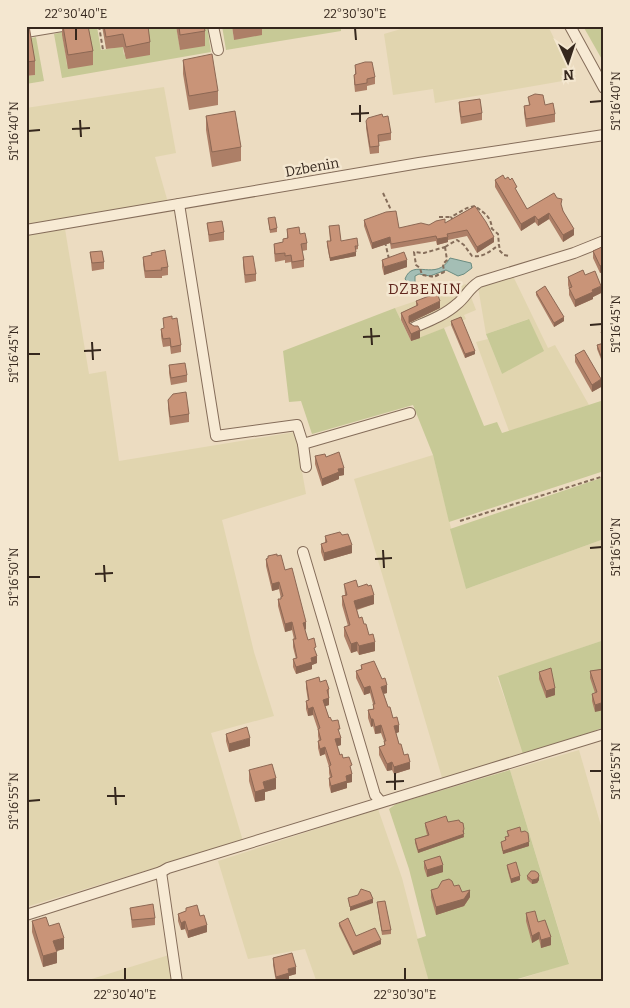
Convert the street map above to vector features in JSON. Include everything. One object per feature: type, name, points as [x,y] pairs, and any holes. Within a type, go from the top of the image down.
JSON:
[{"type":"street","points":[[26,32],[62,26]]},
{"type":"street","points":[[213,26],[218,50]]},
{"type":"street","points":[[570,26],[604,88]]},
{"type":"street","name":"Dzbenin","points":[[26,230],[418,163],[604,134]]},
{"type":"street","points":[[179,204],[216,436],[297,425],[303,444],[306,467]]},
{"type":"street","points":[[415,327],[459,303],[472,286],[479,282],[574,253],[604,241]]},
{"type":"street","points":[[303,444],[410,413]]},
{"type":"street","points":[[303,552],[375,795],[381,802]]},
{"type":"street","points":[[26,915],[161,872],[168,868],[604,734]]},
{"type":"street","points":[[161,872],[177,982]]},
{"type":"path","points":[[99,26],[103,50]]},
{"type":"path","points":[[382,193],[391,210]]},
{"type":"path","points":[[439,217],[451,217],[475,206],[488,216],[490,228],[498,234],[500,251],[504,255],[509,256]]},
{"type":"path","points":[[451,217],[454,221]]},
{"type":"path","points":[[383,236],[390,261]]},
{"type":"path","points":[[445,247],[447,260],[443,264],[444,272],[438,277],[422,276],[420,268],[416,265],[414,252],[424,253],[445,247],[457,240],[464,245],[472,256],[477,257],[485,255],[499,245]]},
{"type":"path","points":[[460,522],[604,476]]},
{"type":"shaded area","points":[[411,26],[548,26],[574,79],[435,103],[433,89],[393,95],[384,34]]},
{"type":"shaded area","points":[[164,87],[176,153],[155,157],[169,206],[26,230],[26,108]]},
{"type":"shaded area","points":[[65,229],[89,374],[106,371],[119,461],[295,432],[306,494],[222,520],[254,652],[274,716],[211,733],[243,841],[26,907],[26,235]]},
{"type":"shaded area","points":[[513,276],[548,348],[555,345],[589,405],[509,431],[476,342],[488,339],[502,374],[528,319],[486,334],[478,287]]},
{"type":"shaded area","points":[[466,284],[476,310],[464,315],[466,319],[420,338],[410,317],[401,320],[395,308]]},
{"type":"shaded area","points":[[433,455],[466,589],[604,539],[604,640],[497,677],[524,753],[443,781],[354,479]]},
{"type":"shaded area","points":[[579,750],[604,836],[604,982],[511,982],[569,963],[510,770]]},
{"type":"shaded area","points":[[378,809],[402,878],[429,982],[312,982],[316,980],[305,949],[248,959],[218,861]]},
{"type":"shaded area","points":[[169,955],[173,982],[82,982]]},
{"type":"green space","points":[[120,26],[124,55],[145,26],[176,26],[180,49],[201,26],[207,26],[211,52],[62,78],[54,34],[62,32],[67,65],[86,29],[97,27],[101,50],[114,48]]},
{"type":"green space","points":[[222,26],[232,26],[234,40],[260,26],[306,26],[307,28],[341,26],[341,31],[226,50]]},
{"type":"green space","points":[[583,26],[604,26],[604,63]]},
{"type":"green space","points":[[36,37],[44,81],[26,84],[26,76],[35,75],[28,39]]},
{"type":"green space","points":[[395,308],[411,341],[444,328],[484,426],[497,422],[502,433],[604,400],[604,471],[449,522],[433,455],[413,405],[312,434],[301,401],[289,402],[283,351]]},
{"type":"green space","points":[[529,319],[544,351],[502,374],[486,334]]},
{"type":"green space","points":[[604,477],[604,539],[466,589],[450,529]]},
{"type":"green space","points":[[604,640],[604,727],[594,731],[594,733],[523,754],[498,676]]},
{"type":"green space","points":[[510,770],[569,964],[507,982],[429,982],[417,939],[426,936],[409,869],[389,809],[396,804]]},
{"type":"water","points":[[450,258],[471,263],[472,268],[458,276],[446,270],[430,276],[419,274],[415,276],[415,286],[411,286],[405,279],[413,270],[438,269]]},
{"type":"building","points":[[29,26],[35,61],[26,62],[26,27]]},
{"type":"building","points":[[63,26],[88,26],[93,51],[68,55]]},
{"type":"building","points":[[104,26],[148,26],[150,42],[126,47],[123,34],[106,37]]},
{"type":"building","points":[[179,26],[204,26],[205,31],[180,35]]},
{"type":"building","points":[[212,54],[218,91],[189,96],[183,60]]},
{"type":"building","points":[[372,62],[375,77],[367,79],[367,83],[355,85],[355,65]]},
{"type":"building","points":[[535,94],[543,95],[545,105],[553,103],[555,114],[526,119],[524,106],[530,105],[528,97]]},
{"type":"building","points":[[480,99],[482,113],[461,117],[459,102]]},
{"type":"building","points":[[235,111],[241,147],[212,152],[206,116]]},
{"type":"building","points":[[382,114],[383,117],[388,116],[391,133],[378,135],[379,146],[370,147],[366,121],[368,118]]},
{"type":"building","points":[[503,175],[505,179],[508,177],[510,180],[512,178],[517,187],[515,188],[527,209],[554,193],[557,198],[562,199],[563,211],[574,229],[563,235],[549,213],[538,220],[535,216],[521,224],[495,180]]},
{"type":"building","points":[[475,206],[494,237],[477,247],[467,230],[447,234],[448,237],[437,239],[436,236],[391,244],[390,237],[372,243],[364,220],[386,212],[396,211],[399,228],[421,223],[429,225],[445,219],[445,223]]},
{"type":"building","points":[[275,217],[277,228],[270,230],[268,218]]},
{"type":"building","points":[[222,221],[224,232],[209,235],[207,223]]},
{"type":"building","points":[[339,225],[341,241],[357,238],[358,246],[355,246],[356,252],[330,258],[327,241],[331,241],[329,226]]},
{"type":"building","points":[[299,227],[300,234],[305,233],[307,243],[301,244],[304,260],[292,262],[291,255],[285,256],[285,253],[275,254],[274,244],[283,242],[283,239],[288,238],[287,229]]},
{"type":"building","points":[[604,246],[604,264],[600,266],[593,251]]},
{"type":"building","points":[[165,250],[168,267],[161,268],[162,270],[145,271],[143,257]]},
{"type":"building","points":[[102,251],[104,262],[92,263],[90,252]]},
{"type":"building","points":[[404,252],[407,260],[384,267],[382,260]]},
{"type":"building","points":[[253,256],[256,274],[245,275],[243,257]]},
{"type":"building","points":[[583,270],[585,275],[595,271],[601,286],[575,300],[569,288],[572,287],[568,277]]},
{"type":"building","points":[[545,286],[564,317],[554,323],[536,292]]},
{"type":"building","points":[[437,293],[440,301],[409,316],[409,323],[418,326],[420,330],[411,334],[401,313],[418,305],[416,301]]},
{"type":"building","points":[[172,316],[172,319],[177,318],[181,345],[171,347],[170,338],[163,339],[161,329],[164,328],[163,318]]},
{"type":"building","points":[[461,317],[475,351],[465,354],[451,321]]},
{"type":"building","points":[[604,343],[604,354],[601,356],[597,345]]},
{"type":"building","points":[[584,350],[601,379],[592,385],[575,355]]},
{"type":"building","points":[[185,363],[187,375],[171,378],[169,365]]},
{"type":"building","points":[[186,392],[189,414],[170,417],[168,400],[173,394]]},
{"type":"building","points":[[339,452],[344,468],[338,469],[339,472],[322,479],[315,456],[325,454],[326,457]]},
{"type":"building","points":[[340,532],[342,535],[348,534],[352,545],[324,553],[321,544],[327,542],[325,536]]},
{"type":"building","points":[[277,554],[277,556],[281,555],[285,570],[292,568],[306,622],[303,623],[308,640],[314,638],[316,647],[314,648],[317,656],[311,658],[312,662],[296,667],[293,659],[297,658],[293,639],[296,639],[292,622],[285,624],[278,599],[281,599],[283,596],[279,582],[272,584],[266,559],[268,556]]},
{"type":"building","points":[[356,580],[358,587],[367,584],[368,586],[371,585],[374,595],[354,601],[359,618],[362,617],[369,635],[373,634],[375,642],[359,646],[357,642],[351,644],[344,627],[350,625],[342,596],[347,595],[344,584]]},
{"type":"building","points":[[374,661],[382,679],[385,678],[387,685],[381,687],[393,718],[397,717],[399,725],[394,726],[399,744],[401,744],[404,755],[408,754],[410,762],[394,767],[392,762],[387,764],[379,747],[385,745],[384,741],[386,741],[381,725],[375,727],[368,710],[374,709],[373,704],[375,704],[370,686],[364,688],[356,671],[362,669],[361,665]]},
{"type":"building","points":[[551,668],[555,688],[546,691],[539,672]]},
{"type":"building","points":[[604,669],[604,702],[595,705],[592,694],[597,692],[590,671]]},
{"type":"building","points":[[319,677],[320,682],[326,680],[329,689],[327,690],[329,698],[323,700],[329,718],[332,721],[338,720],[341,738],[335,739],[340,755],[342,754],[343,758],[349,757],[352,765],[350,766],[352,774],[346,776],[347,781],[331,786],[329,778],[332,777],[329,766],[331,765],[325,747],[320,749],[318,741],[321,740],[318,729],[320,728],[313,707],[308,709],[306,701],[309,700],[306,681]]},
{"type":"building","points":[[247,727],[250,738],[229,744],[226,734]]},
{"type":"building","points":[[272,764],[276,778],[263,782],[265,789],[255,792],[249,770]]},
{"type":"building","points":[[446,816],[448,822],[459,820],[463,823],[464,834],[418,850],[415,839],[429,835],[425,823]]},
{"type":"building","points":[[520,827],[521,832],[525,831],[528,833],[529,842],[503,851],[501,842],[506,840],[505,837],[509,836],[507,831]]},
{"type":"building","points":[[440,856],[443,865],[427,870],[424,861]]},
{"type":"building","points":[[516,862],[520,876],[511,879],[507,865]]},
{"type":"building","points":[[531,871],[538,873],[537,879],[532,880],[527,876]]},
{"type":"building","points":[[449,879],[454,886],[459,885],[462,892],[470,890],[464,899],[436,907],[431,890],[438,888],[442,881]]},
{"type":"building","points":[[361,889],[370,892],[373,899],[350,907],[348,898],[358,895]]},
{"type":"building","points":[[385,901],[391,930],[382,931],[377,902]]},
{"type":"building","points":[[153,904],[155,918],[132,920],[130,908]]},
{"type":"building","points":[[197,905],[200,916],[204,915],[207,925],[188,931],[185,921],[181,923],[178,914],[186,911],[186,908]]},
{"type":"building","points":[[535,911],[538,922],[545,920],[551,937],[541,940],[539,932],[532,936],[526,913]]},
{"type":"building","points":[[46,917],[49,926],[59,923],[64,938],[53,941],[57,952],[43,956],[32,921]]},
{"type":"building","points":[[348,918],[356,936],[375,928],[381,940],[353,952],[339,923]]},
{"type":"building","points":[[292,953],[296,967],[288,969],[289,973],[276,977],[273,958]]},
{"type":"district","name":"DZBENIN","points":[[425,289]]}]
